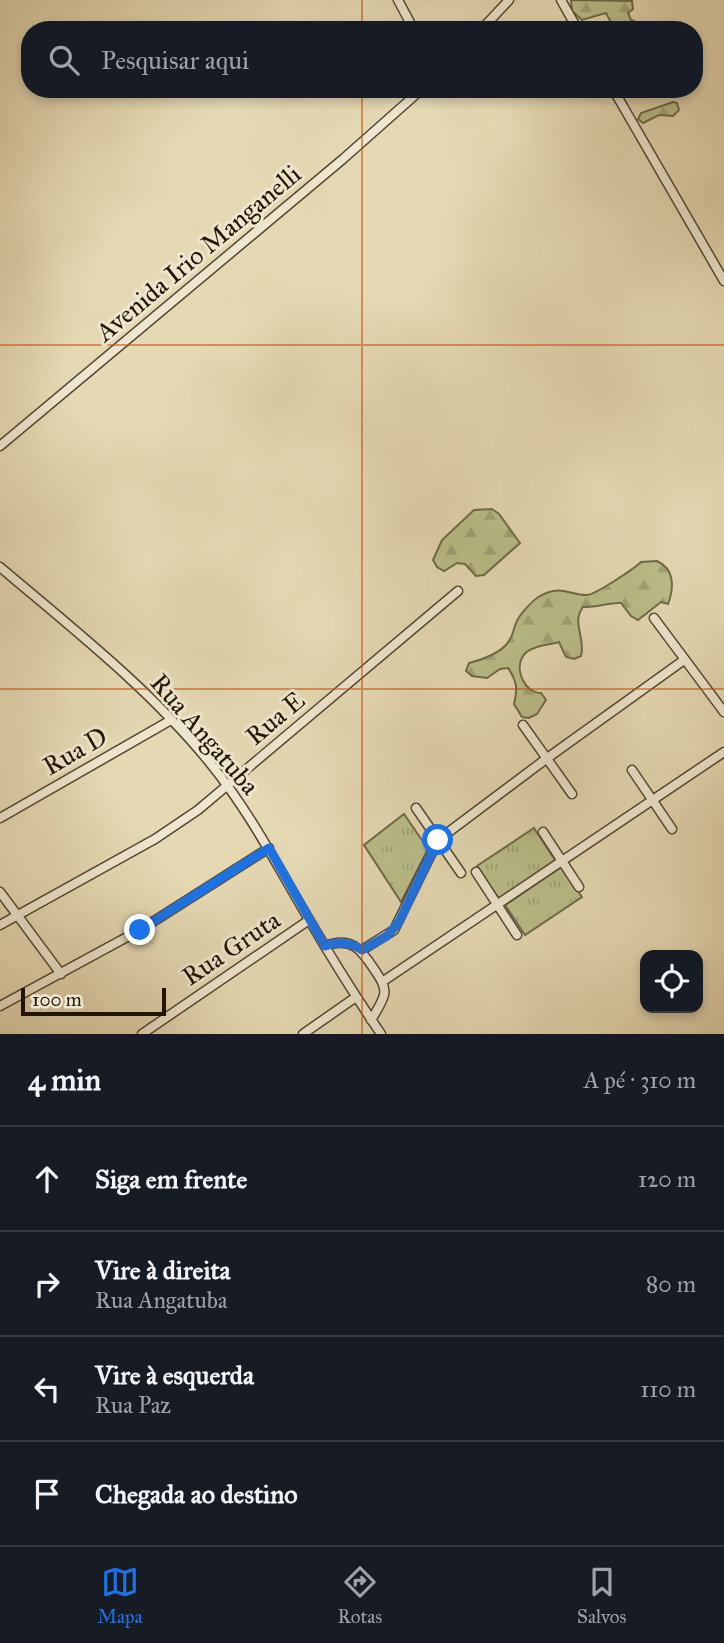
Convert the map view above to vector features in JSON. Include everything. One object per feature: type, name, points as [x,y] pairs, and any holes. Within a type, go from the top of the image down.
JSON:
[{"type":"street","points":[[398,0],[409,21]]},
{"type":"street","points":[[489,21],[509,0]]},
{"type":"street","points":[[561,0],[573,21]]},
{"type":"street","name":"Avenida Irio Manganelli","points":[[0,446],[333,168],[412,98]]},
{"type":"street","points":[[617,98],[724,281]]},
{"type":"street","name":"Rua Angatuba","points":[[0,568],[123,672],[171,720],[228,787],[269,848],[309,920],[381,1034]]},
{"type":"street","name":"Rua E","points":[[0,925],[155,839],[228,787],[457,591]]},
{"type":"street","points":[[654,618],[724,712]]},
{"type":"street","points":[[362,950],[387,936],[399,922],[438,840],[684,660]]},
{"type":"street","name":"Rua D","points":[[0,818],[171,720]]},
{"type":"street","points":[[523,725],[572,794]]},
{"type":"street","points":[[382,982],[724,752]]},
{"type":"street","points":[[632,770],[672,829]]},
{"type":"street","points":[[416,808],[461,873]]},
{"type":"street","points":[[543,832],[579,887]]},
{"type":"street","points":[[0,1006],[140,930],[269,848]]},
{"type":"street","points":[[476,872],[516,935]]},
{"type":"street","points":[[0,892],[61,974]]},
{"type":"street","name":"Rua Gruta","points":[[142,1034],[309,920]]},
{"type":"street","points":[[325,946],[348,943],[362,950],[382,982],[384,996],[371,1020]]},
{"type":"street","points":[[303,1034],[356,997]]},
{"type":"green space","points":[[571,0],[632,1],[633,9],[628,13],[633,21],[610,21],[606,13],[582,20],[572,11]]},
{"type":"green space","points":[[677,103],[679,110],[673,116],[659,115],[643,123],[638,119],[641,113]]},
{"type":"green space","points":[[492,509],[499,514],[520,543],[484,575],[476,576],[465,564],[457,563],[444,571],[437,567],[433,560],[442,540],[474,510]]},
{"type":"green space","points":[[657,561],[667,569],[672,580],[668,604],[661,602],[638,620],[631,616],[621,603],[583,607],[578,619],[581,656],[574,659],[566,657],[559,642],[534,648],[523,656],[520,668],[523,680],[530,689],[541,693],[546,700],[537,714],[529,718],[522,717],[514,704],[516,685],[508,668],[500,669],[487,678],[472,676],[466,671],[469,663],[492,655],[507,644],[520,616],[540,596],[560,590],[580,595],[591,594],[641,562]]},
{"type":"green space","points":[[404,814],[428,849],[401,902],[364,845]]},
{"type":"green space","points":[[534,828],[555,860],[499,899],[477,866]]},
{"type":"green space","points":[[561,867],[582,897],[525,935],[505,905]]},
{"type":"route","points":[[140,930],[269,848],[325,946],[348,943],[362,950],[394,930],[438,840]]}]
